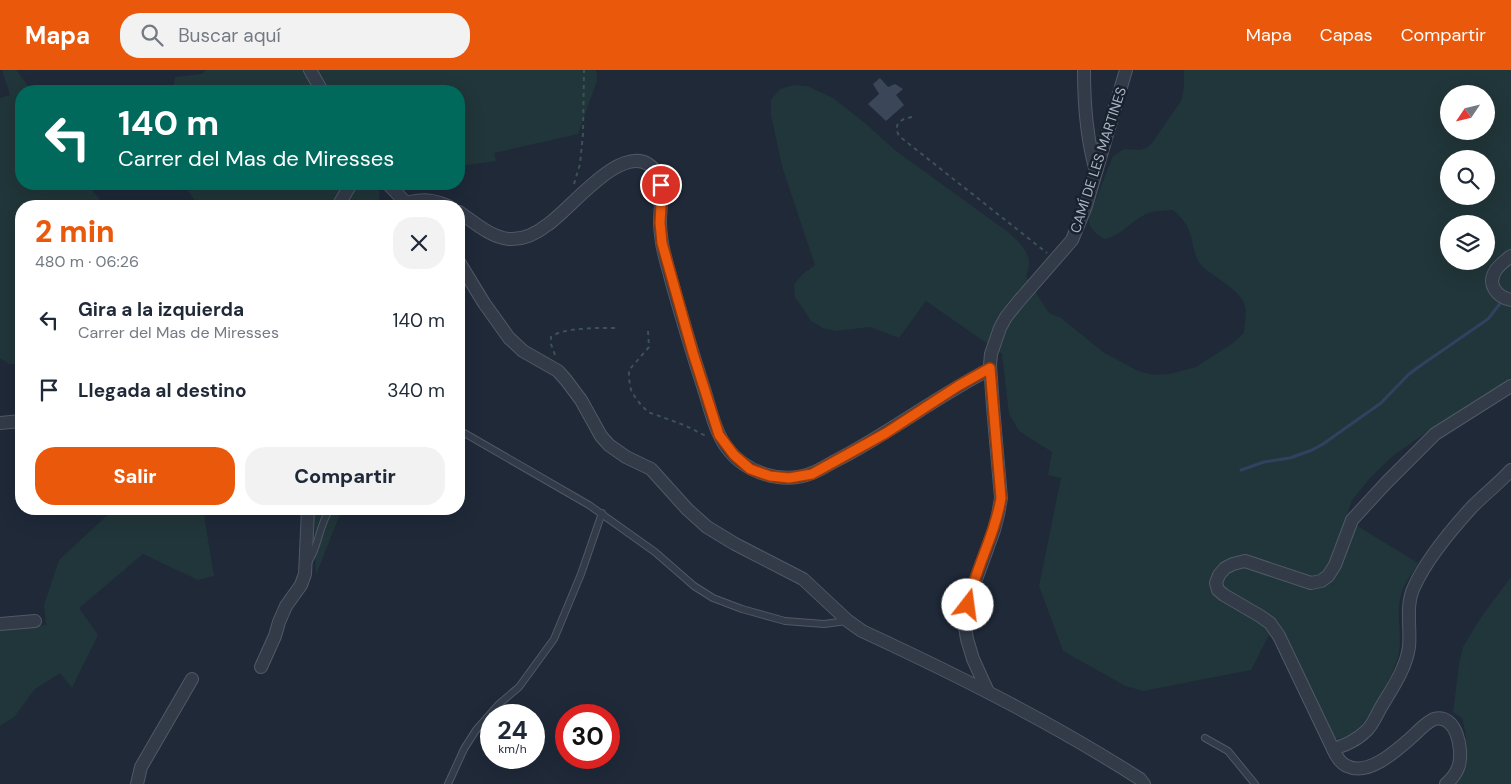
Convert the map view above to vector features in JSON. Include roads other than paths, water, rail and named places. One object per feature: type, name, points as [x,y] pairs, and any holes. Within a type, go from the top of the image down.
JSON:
[{"type":"street","points":[[310,70],[319,85]]},
{"type":"street","points":[[1084,70],[1084,111],[1091,155],[1096,171]]},
{"type":"street","name":"CAMÍ DE LES MARTINES","points":[[988,692],[973,659],[965,627],[970,596],[994,530],[1001,498],[990,368],[991,354],[1006,317],[1056,260],[1072,240],[1079,226],[1126,70]]},
{"type":"street","points":[[465,216],[498,237],[515,239],[531,235],[547,226],[608,172],[620,165],[634,161],[648,164],[659,178],[661,185],[660,223],[662,243],[693,353],[719,435],[742,463],[750,469],[770,476],[789,478],[812,474],[886,433],[958,386],[990,368]]},
{"type":"street","points":[[394,190],[403,200]]},
{"type":"street","points":[[1511,256],[1496,270],[1492,281],[1496,292],[1504,298],[1511,300]]},
{"type":"street","points":[[465,272],[509,338],[523,350],[563,376],[581,400],[601,436],[609,445],[651,469],[707,527],[735,544],[803,579],[848,621],[862,631],[988,692],[1095,750],[1140,779],[1144,784]]},
{"type":"street","points":[[1446,784],[1453,778],[1459,766],[1460,755],[1456,730],[1442,719],[1434,720],[1376,764],[1357,769],[1346,766],[1340,761],[1279,636],[1270,623],[1224,596],[1218,590],[1216,583],[1224,568],[1245,561],[1311,583],[1321,581],[1328,576],[1335,565],[1352,520],[1386,483],[1435,434],[1511,386]]},
{"type":"street","points":[[0,422],[15,421]]},
{"type":"street","points":[[1333,749],[1351,742],[1368,730],[1403,667],[1408,648],[1410,598],[1414,586],[1430,560],[1451,530],[1511,470]]},
{"type":"street","points":[[261,667],[286,606],[301,585],[305,574],[307,564],[308,515]]},
{"type":"street","points":[[0,624],[35,621]]},
{"type":"street","points":[[137,784],[141,766],[192,679]]},
{"type":"lane","points":[[465,433],[602,513],[655,552],[694,586],[713,598],[742,609],[786,621],[824,624],[848,621]]},
{"type":"lane","points":[[448,784],[464,749],[476,730],[498,704],[519,686],[554,639],[581,574],[594,531],[602,513]]},
{"type":"lane","points":[[307,564],[327,515]]},
{"type":"lane","points":[[1205,738],[1228,751],[1255,784]]},
{"type":"waterway","points":[[1241,470],[1264,462],[1290,458],[1323,444],[1381,403],[1417,368],[1488,319],[1502,301]]}]
